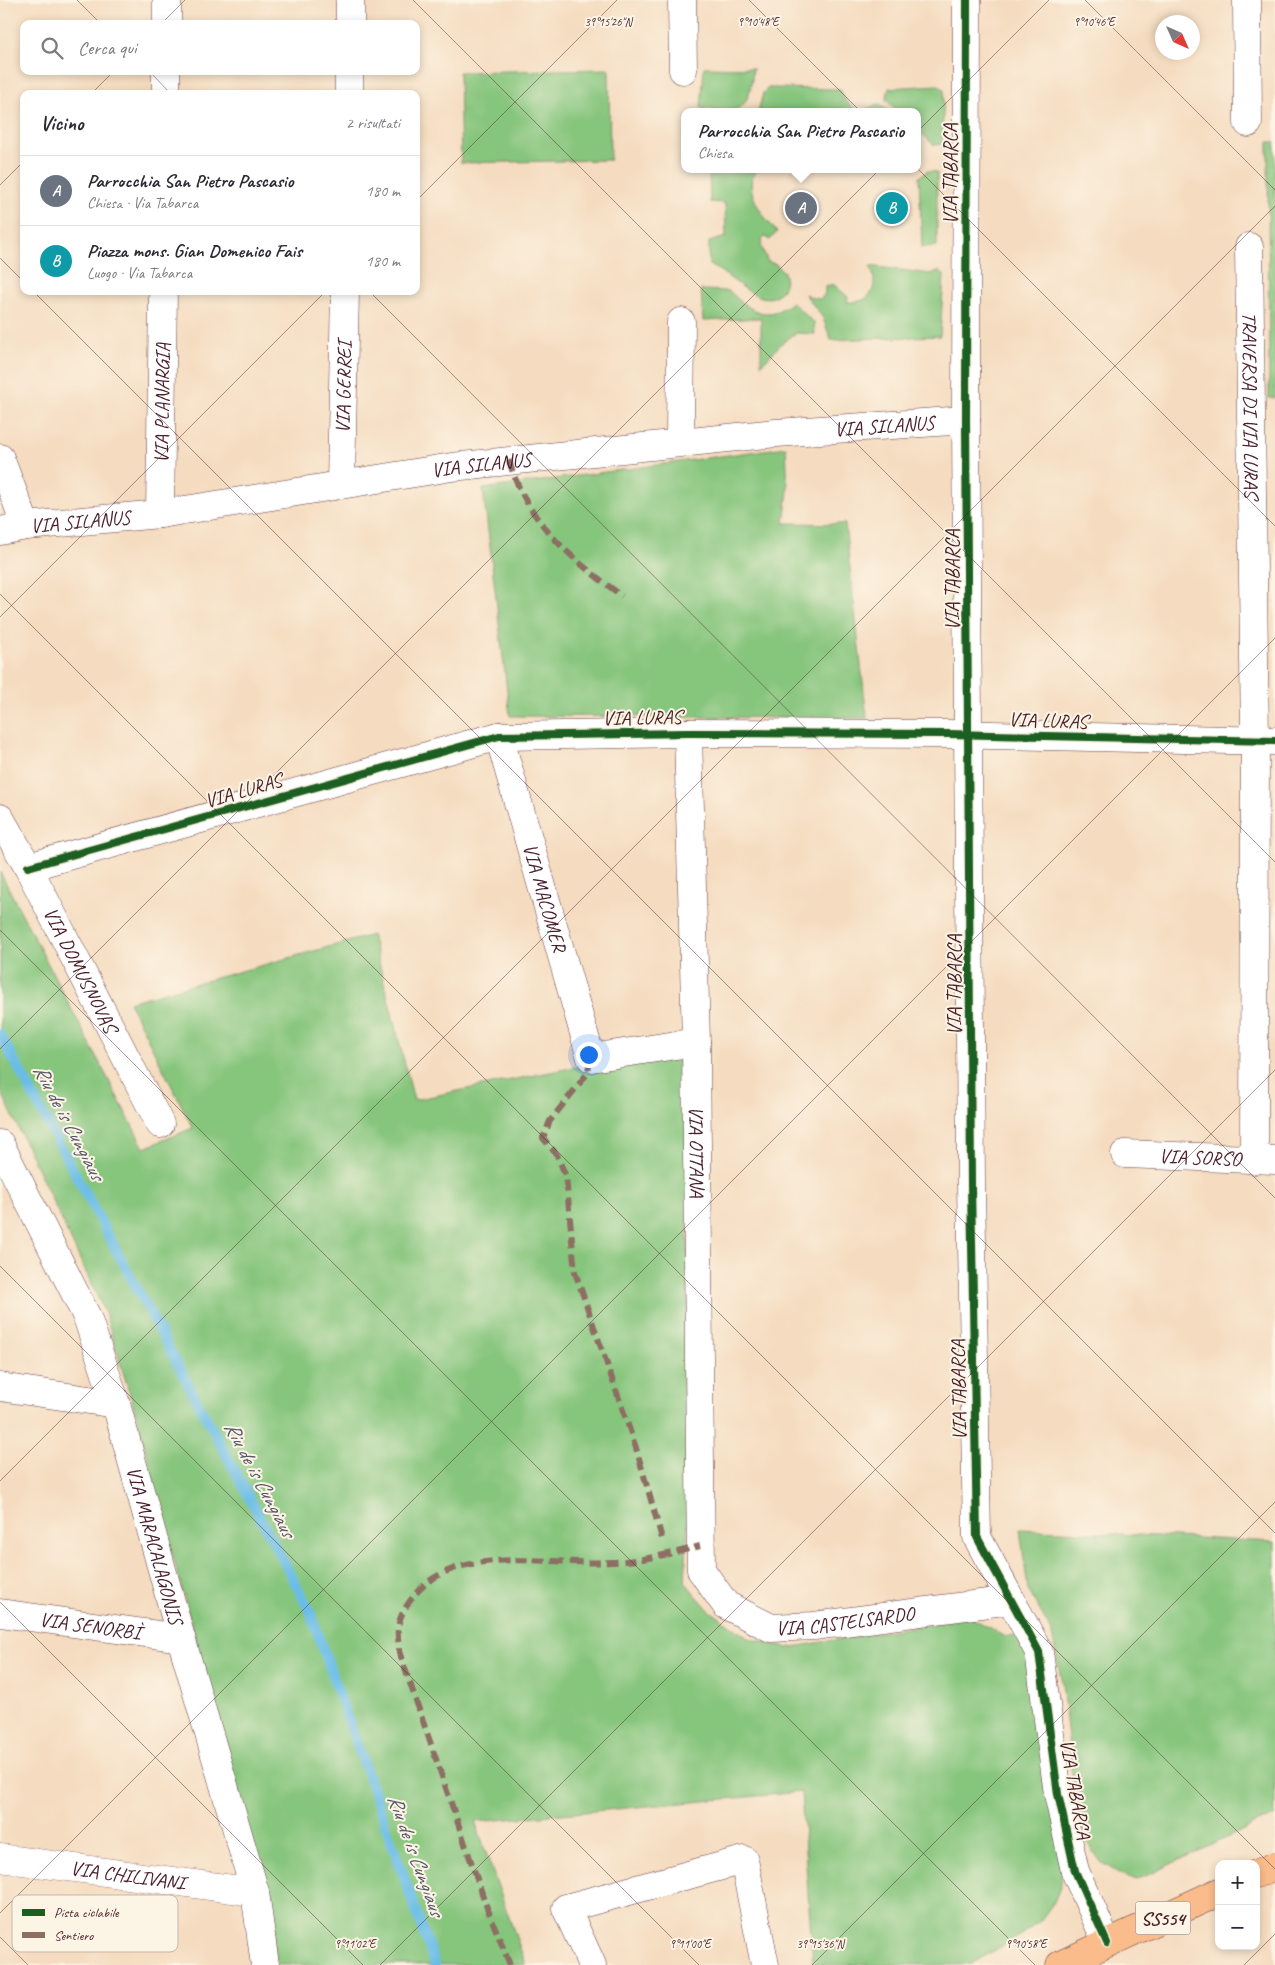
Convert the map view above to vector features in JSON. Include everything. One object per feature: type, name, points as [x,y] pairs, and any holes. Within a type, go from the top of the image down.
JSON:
[{"type":"main road","points":[[1260,1872],[1275,1866]]},
{"type":"main road","name":"SS554","points":[[1060,1965],[1215,1894]]},
{"type":"street","points":[[167,0],[167,20]]},
{"type":"street","points":[[350,0],[350,20]]},
{"type":"street","points":[[682,0],[683,70]]},
{"type":"street","name":"VIA TABARCA","points":[[967,0],[966,420],[971,1184],[977,1537],[1039,1652],[1058,1794],[1073,1862],[1107,1943]]},
{"type":"street","points":[[1247,0],[1248,122]]},
{"type":"street","points":[[166,75],[166,90]]},
{"type":"street","points":[[349,75],[349,90]]},
{"type":"street","name":"TRAVERSA DI VIA LURAS","points":[[1248,247],[1263,407],[1265,1160]]},
{"type":"street","name":"VIA PLANARGIA","points":[[160,514],[163,295]]},
{"type":"street","name":"VIA GERREI","points":[[341,483],[345,295]]},
{"type":"street","points":[[680,442],[682,322]]},
{"type":"street","name":"VIA SILANUS","points":[[13,528],[160,514],[341,483],[452,467],[680,442],[966,420]]},
{"type":"street","points":[[0,458],[13,528]]},
{"type":"street","name":"VIA LURAS","points":[[28,867],[499,736],[688,733],[969,734],[1265,741]]},
{"type":"street","name":"VIA OTTANA","points":[[688,733],[696,1042],[701,1570]]},
{"type":"street","name":"VIA MACOMER","points":[[499,736],[591,1058],[696,1042]]},
{"type":"street","name":"VIA DOMUSNOVAS","points":[[0,818],[28,867],[160,1124]]},
{"type":"street","name":"VIA MARACALAGONIS","points":[[0,1144],[87,1317],[116,1404],[181,1638],[255,1892],[265,1965]]},
{"type":"street","name":"VIA SORSO","points":[[1125,1154],[1265,1160]]},
{"type":"street","points":[[0,1387],[116,1404]]},
{"type":"street","name":"VIA CASTELSARDO","points":[[701,1570],[726,1604],[771,1628],[814,1626],[1010,1600]]},
{"type":"street","name":"VIA SENORBÌ","points":[[0,1613],[181,1638]]},
{"type":"street","name":"VIA CHILIVANI","points":[[0,1858],[255,1892]]},
{"type":"street","points":[[592,1965],[566,1908],[744,1860],[764,1965]]},
{"type":"green space","points":[[704,67],[753,68],[749,93],[741,107],[701,108]]},
{"type":"green space","points":[[609,69],[610,160],[461,163],[459,72]]},
{"type":"green space","points":[[939,85],[944,90],[942,144],[934,145],[921,133],[921,108],[895,108],[886,100],[889,88]]},
{"type":"green space","points":[[768,88],[840,89],[845,100],[854,108],[759,108],[763,93]]},
{"type":"green space","points":[[880,104],[884,108],[869,108]]},
{"type":"green space","points":[[1268,142],[1275,142],[1275,398],[1269,398]]},
{"type":"green space","points":[[927,171],[937,172],[937,246],[922,247],[919,177]]},
{"type":"green space","points":[[709,173],[756,173],[751,183],[755,201],[777,232],[770,240],[766,237],[763,238],[761,246],[768,262],[776,264],[784,272],[785,277],[783,289],[774,297],[765,298],[756,295],[709,265],[709,242],[726,237],[725,203],[710,202]]},
{"type":"green space","points":[[870,266],[931,274],[939,271],[944,275],[940,336],[831,340],[823,318],[805,294],[821,299],[825,293],[825,287],[833,284],[848,297],[847,302],[862,300],[871,293],[873,287],[873,274]]},
{"type":"green space","points":[[701,290],[729,291],[752,309],[766,313],[774,312],[792,302],[814,323],[815,334],[796,333],[782,343],[761,365],[761,318],[703,321]]},
{"type":"green space","points":[[786,447],[788,491],[784,523],[845,524],[867,718],[510,716],[483,489]]},
{"type":"green space","points":[[0,872],[144,1148],[193,1128],[129,1002],[372,935],[414,1100],[575,1067],[675,1056],[687,1069],[689,1501],[685,1582],[708,1609],[748,1638],[787,1648],[970,1617],[1005,1636],[1017,1635],[1031,1662],[1062,1863],[1061,1885],[1054,1902],[1040,1921],[1023,1934],[969,1965],[813,1965],[801,1792],[475,1822],[526,1965],[276,1965],[264,1886],[175,1564],[139,1424],[105,1313],[0,1089]]},
{"type":"green space","points":[[1020,1529],[1275,1542],[1275,1815],[1137,1880],[1122,1875],[1102,1863],[1092,1851],[1081,1829],[1073,1784],[1062,1683],[1051,1630],[1028,1590]]},
{"type":"waterway","name":"Riu de is Cungiaus","points":[[0,1034],[309,1609],[435,1965]]},
{"type":"marked path","points":[[509,460],[517,482],[539,521],[569,553],[622,596]]},
{"type":"marked path","points":[[591,1058],[587,1074],[550,1121],[543,1138],[557,1155],[566,1177],[575,1272],[636,1448],[663,1542]]},
{"type":"marked path","points":[[510,1965],[486,1905],[399,1651],[398,1631],[401,1616],[413,1597],[431,1580],[453,1569],[478,1563],[505,1560],[623,1561],[656,1557],[700,1546]]},
{"type":"cycle path","points":[[967,0],[966,420],[971,1184],[977,1537],[1039,1652],[1058,1794],[1075,1871],[1107,1943]]},
{"type":"cycle path","points":[[28,867],[499,736],[688,733],[948,734],[1275,741]]},
{"type":"place","name":"Parrocchia San Pietro Pascasio","points":[[801,208]]},
{"type":"place","name":"Piazza mons. Gian Domenico Fais","points":[[892,208]]}]
